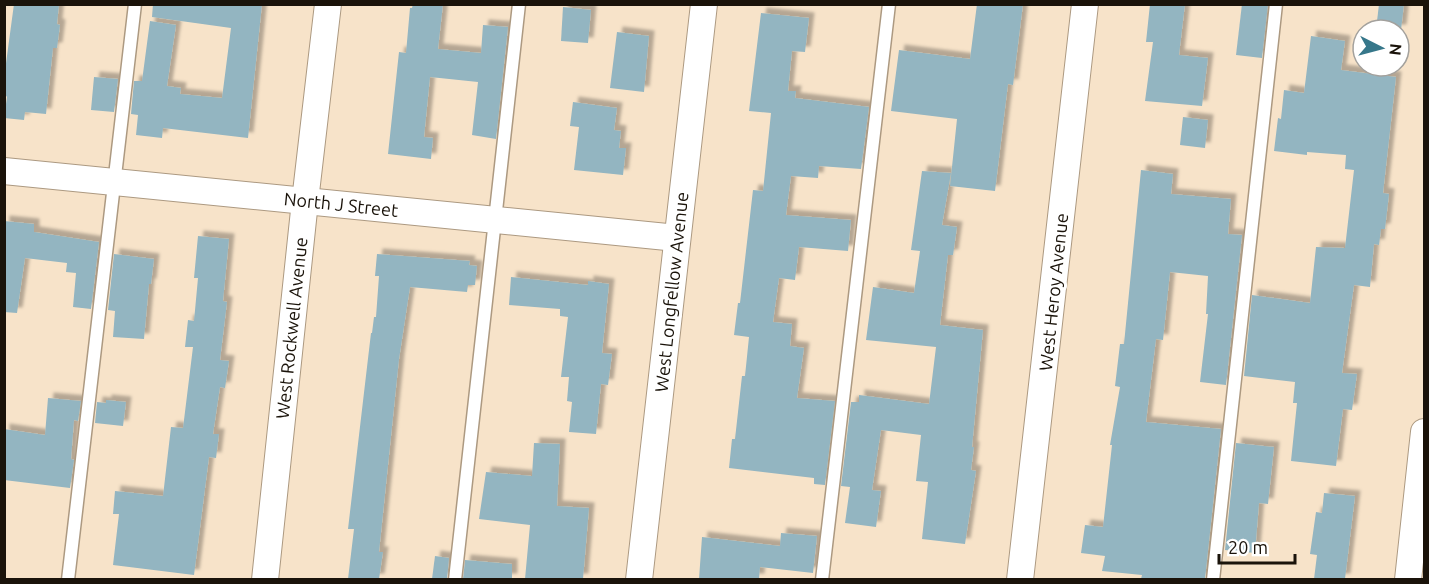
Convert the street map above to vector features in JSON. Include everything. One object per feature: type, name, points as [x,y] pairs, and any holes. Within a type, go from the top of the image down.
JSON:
[{"type":"street","name":"West Rockwell Avenue","points":[[265,579],[328,4]]},
{"type":"street","name":"West Longfellow Avenue","points":[[639,579],[704,4]]},
{"type":"street","name":"West Heroy Avenue","points":[[1020,579],[1085,4]]},
{"type":"street","name":"North J Street","points":[[4,171],[677,238]]},
{"type":"street","points":[[1408,579],[1425,432]]},
{"type":"lane","points":[[68,579],[135,4]]},
{"type":"lane","points":[[455,579],[519,4]]},
{"type":"lane","points":[[822,579],[889,4]]},
{"type":"lane","points":[[1213,579],[1276,4]]},
{"type":"building","points":[[14,4],[59,4],[57,24],[60,25],[57,48],[53,48],[46,114],[25,112],[24,120],[4,118],[7,97],[4,93],[4,78]]},
{"type":"building","points":[[153,4],[262,4],[248,138],[163,128],[162,138],[136,135],[138,115],[131,114],[134,81],[142,81],[150,21],[176,25],[167,86],[181,88],[180,94],[222,98],[231,28],[152,17]]},
{"type":"building","points":[[413,4],[443,4],[438,49],[481,53],[483,25],[508,27],[496,139],[472,135],[478,82],[430,77],[424,137],[433,138],[431,159],[388,154],[399,52],[406,53],[410,8]]},
{"type":"building","points":[[977,4],[1023,4],[1013,85],[1008,84],[995,191],[950,186],[957,119],[891,111],[899,50],[970,59]]},
{"type":"building","points":[[1150,4],[1185,4],[1179,55],[1208,58],[1202,106],[1145,101],[1153,42],[1146,42]]},
{"type":"building","points":[[1242,4],[1268,4],[1262,58],[1236,55]]},
{"type":"building","points":[[1379,4],[1404,4],[1402,18],[1377,18]]},
{"type":"building","points":[[563,7],[591,10],[588,43],[561,41]]},
{"type":"building","points":[[761,13],[809,18],[805,52],[792,51],[788,91],[796,91],[795,98],[869,107],[861,169],[819,166],[818,178],[791,176],[786,215],[851,220],[848,251],[799,247],[795,280],[779,278],[773,322],[792,324],[790,346],[804,348],[797,398],[835,401],[825,485],[814,484],[814,478],[729,468],[732,439],[735,439],[742,376],[745,376],[749,337],[734,335],[753,190],[763,191],[771,113],[749,111]]},
{"type":"building","points":[[617,32],[649,36],[644,92],[610,88]]},
{"type":"building","points":[[1311,36],[1345,41],[1341,70],[1351,71],[1351,78],[1396,78],[1383,193],[1389,194],[1385,229],[1381,229],[1379,245],[1374,244],[1370,287],[1354,285],[1342,373],[1357,374],[1352,410],[1343,409],[1336,466],[1291,461],[1297,403],[1293,403],[1295,382],[1244,376],[1252,295],[1310,303],[1316,247],[1345,248],[1354,170],[1345,169],[1346,155],[1307,152],[1307,155],[1274,151],[1284,90],[1304,93]]},
{"type":"building","points":[[94,77],[118,79],[114,112],[91,110]]},
{"type":"building","points":[[573,102],[617,108],[614,130],[621,131],[619,148],[626,148],[623,175],[574,170],[579,127],[570,126]]},
{"type":"building","points":[[1183,117],[1208,120],[1205,148],[1180,145]]},
{"type":"building","points":[[1141,170],[1173,174],[1171,194],[1231,199],[1228,234],[1242,235],[1226,385],[1200,382],[1208,314],[1206,314],[1208,276],[1170,272],[1163,340],[1156,339],[1146,422],[1221,429],[1205,579],[1141,579],[1142,575],[1102,571],[1105,556],[1081,553],[1085,525],[1103,527],[1112,445],[1110,445],[1120,387],[1115,386],[1120,344],[1124,344]]},
{"type":"building","points":[[922,171],[951,173],[942,225],[957,227],[953,255],[948,255],[940,325],[983,330],[972,447],[974,447],[971,470],[976,471],[965,544],[922,539],[928,482],[916,481],[921,435],[881,430],[872,490],[881,491],[876,527],[845,523],[850,487],[841,486],[851,402],[859,402],[859,395],[929,404],[936,347],[866,340],[873,287],[914,293],[920,251],[911,250]]},
{"type":"building","points":[[4,221],[34,224],[34,232],[99,242],[91,309],[73,307],[76,273],[66,272],[67,263],[25,258],[17,313],[4,312]]},
{"type":"building","points":[[198,236],[229,239],[223,301],[227,302],[220,360],[229,361],[225,388],[220,387],[213,434],[219,434],[216,458],[209,457],[194,575],[113,565],[119,514],[113,514],[115,491],[163,496],[171,427],[183,428],[193,347],[185,347],[188,320],[194,321],[198,278],[194,278]]},
{"type":"building","points":[[114,254],[154,259],[151,284],[149,284],[144,339],[113,337],[115,311],[108,310]]},
{"type":"building","points":[[377,254],[470,261],[469,265],[477,266],[475,285],[468,285],[467,292],[410,287],[399,359],[379,552],[383,552],[379,579],[348,579],[354,529],[348,529],[371,333],[374,317],[376,317],[379,276],[375,276]]},
{"type":"building","points":[[511,277],[588,285],[588,281],[609,284],[602,353],[612,354],[608,385],[601,384],[596,434],[569,432],[572,402],[567,401],[569,377],[561,377],[568,317],[560,316],[560,309],[509,305]]},
{"type":"building","points":[[48,398],[81,401],[78,421],[74,420],[71,459],[74,460],[70,488],[4,480],[4,429],[45,435]]},
{"type":"building","points":[[106,400],[126,402],[123,426],[95,423],[97,402],[106,403]]},
{"type":"building","points":[[534,443],[560,444],[557,506],[589,508],[583,579],[525,579],[530,525],[479,519],[486,472],[532,476]]},
{"type":"building","points":[[1236,443],[1274,447],[1268,504],[1259,503],[1255,553],[1225,550]]},
{"type":"building","points":[[1324,493],[1355,496],[1345,579],[1314,579],[1317,555],[1310,554],[1316,512],[1322,513]]},
{"type":"building","points":[[781,533],[817,536],[813,573],[760,567],[759,579],[699,579],[702,537],[780,546]]},
{"type":"building","points":[[435,556],[449,558],[447,579],[432,579]]},
{"type":"building","points":[[465,560],[512,564],[512,579],[463,579]]}]
